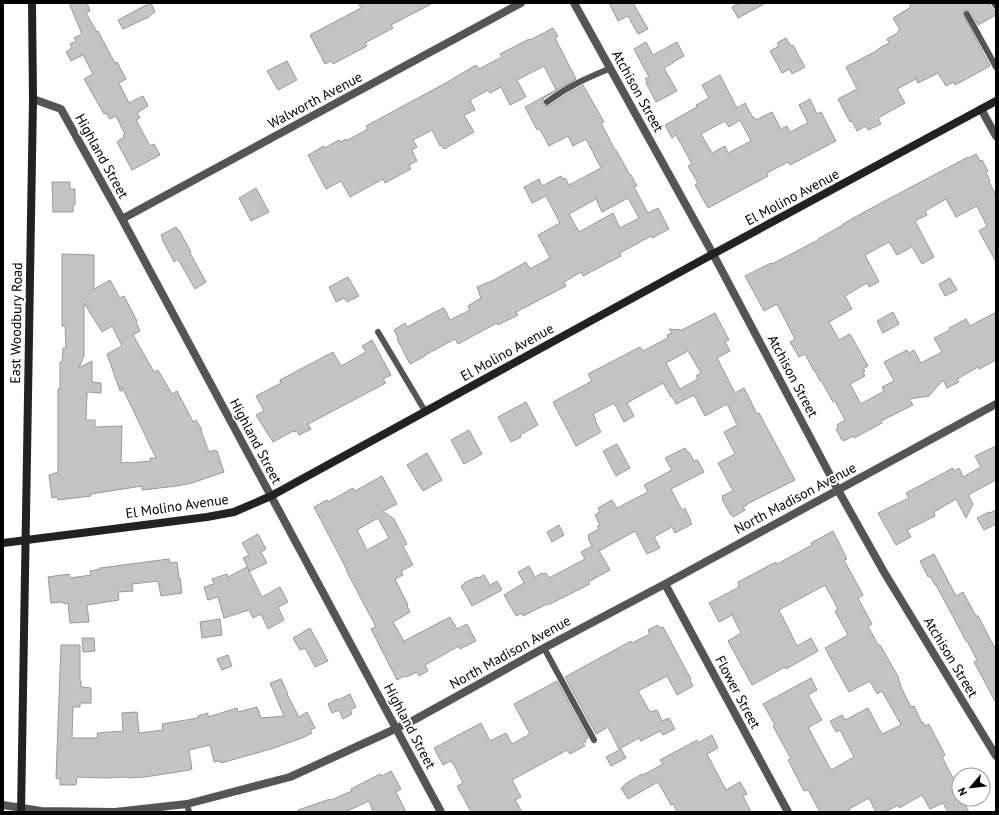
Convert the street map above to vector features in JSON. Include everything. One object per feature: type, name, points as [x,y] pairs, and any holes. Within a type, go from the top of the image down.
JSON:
[{"type":"street","name":"East Woodbury Road","points":[[21,810],[33,99],[32,3]]},
{"type":"street","name":"Walworth Avenue","points":[[122,219],[521,3]]},
{"type":"street","name":"Atchison Street","points":[[574,3],[713,254],[838,490],[884,572],[996,756]]},
{"type":"street","name":"Highland Street","points":[[33,99],[61,109],[122,219],[441,812]]},
{"type":"street","name":"El Molino Avenue","points":[[3,543],[207,517],[234,512],[271,496],[996,101]]},
{"type":"street","points":[[981,109],[996,136]]},
{"type":"street","name":"North Madison Avenue","points":[[3,805],[21,810],[115,812],[188,808],[290,777],[414,720],[544,648],[996,404]]},
{"type":"street","name":"Flower Street","points":[[665,584],[788,812]]},
{"type":"lane","points":[[967,14],[996,67]]},
{"type":"lane","points":[[547,102],[560,92],[582,80],[611,68]]},
{"type":"lane","points":[[378,332],[425,411]]},
{"type":"lane","points":[[544,648],[594,740]]},
{"type":"building","points":[[69,3],[87,3],[90,11],[86,13],[126,79],[119,83],[129,103],[143,96],[148,106],[137,113],[140,118],[136,120],[150,146],[154,144],[160,155],[132,170],[117,142],[124,137],[123,135],[125,134],[116,116],[110,119],[106,113],[104,114],[84,79],[93,74],[83,55],[71,61],[66,52],[72,48],[70,44],[76,41],[74,38],[82,34]]},
{"type":"building","points":[[150,3],[155,12],[149,17],[123,29],[118,20]]},
{"type":"building","points":[[358,3],[433,3],[391,25],[393,28],[365,43],[367,46],[333,64],[331,61],[325,64],[310,35],[361,8]]},
{"type":"building","points":[[609,3],[633,3],[648,29],[638,34],[628,16],[618,21]]},
{"type":"building","points":[[739,3],[766,3],[738,18],[732,7]]},
{"type":"building","points":[[909,3],[990,3],[990,6],[996,15],[978,25],[970,10],[965,10],[963,14],[990,66],[955,85],[954,82],[946,86],[938,73],[918,83],[916,79],[897,89],[905,103],[878,118],[881,124],[868,130],[866,126],[857,131],[852,121],[850,122],[838,99],[857,89],[846,67],[889,43],[887,39],[898,33],[900,30],[893,18],[911,7]]},
{"type":"building","points":[[553,28],[558,36],[555,38],[576,79],[544,98],[543,104],[549,106],[583,85],[604,122],[601,123],[615,150],[637,186],[634,187],[648,213],[658,208],[669,229],[652,238],[651,236],[620,253],[621,256],[583,276],[581,272],[564,282],[566,286],[516,312],[518,315],[498,325],[497,323],[458,344],[455,339],[410,364],[394,330],[405,323],[407,327],[443,308],[450,320],[470,310],[468,306],[481,298],[477,287],[494,280],[526,262],[530,269],[550,258],[538,235],[560,223],[546,196],[532,203],[524,187],[539,179],[542,186],[561,176],[563,179],[565,178],[569,185],[601,168],[586,139],[573,146],[568,136],[549,146],[539,128],[537,130],[525,107],[556,90],[544,66],[517,80],[526,97],[510,105],[501,87],[490,93],[488,90],[470,100],[475,110],[464,115],[474,132],[444,149],[441,145],[440,146],[432,130],[413,140],[417,147],[412,150],[417,161],[409,165],[411,169],[385,183],[383,179],[350,197],[341,181],[326,189],[308,155],[339,140],[340,142],[346,139],[346,141],[368,129],[366,126],[476,65],[479,69],[502,57],[500,54],[529,39],[530,40]],"holes":[[[628,198],[639,218],[620,228],[613,213],[579,232],[569,214],[596,199],[602,212]]]},
{"type":"building","points":[[786,38],[791,46],[793,45],[805,67],[792,74],[790,69],[782,73],[770,51],[779,46],[777,43]]},
{"type":"building","points":[[646,42],[653,55],[677,42],[684,56],[664,68],[677,91],[656,102],[646,83],[647,82],[645,79],[649,77],[634,49]]},
{"type":"building","points":[[287,61],[297,80],[278,90],[267,71]]},
{"type":"building","points":[[720,75],[737,108],[745,103],[753,118],[754,117],[756,120],[772,112],[781,129],[787,126],[790,132],[808,123],[799,105],[810,99],[817,114],[821,112],[836,141],[790,165],[788,162],[769,172],[767,174],[768,176],[708,208],[695,185],[698,183],[688,166],[692,164],[676,135],[672,138],[665,125],[697,107],[696,105],[709,98],[702,85]],"holes":[[[740,120],[751,141],[728,153],[725,146],[712,153],[701,134],[725,121],[729,127]]]},
{"type":"building","points":[[976,154],[980,161],[982,160],[988,171],[986,172],[990,181],[989,182],[996,195],[996,262],[979,231],[987,226],[977,206],[956,217],[946,199],[925,211],[927,215],[915,221],[934,257],[922,264],[912,247],[897,255],[889,242],[865,255],[879,282],[869,287],[867,283],[845,296],[852,309],[829,322],[839,340],[850,334],[868,366],[863,369],[865,371],[863,372],[865,376],[850,384],[861,404],[884,391],[882,387],[894,381],[884,362],[907,350],[909,353],[914,350],[921,363],[942,352],[934,338],[950,330],[949,328],[966,319],[970,326],[996,312],[996,360],[979,369],[978,367],[957,379],[959,382],[947,388],[943,380],[929,396],[909,399],[913,405],[881,421],[882,423],[854,438],[853,436],[844,441],[836,429],[838,428],[837,425],[845,420],[835,401],[833,402],[805,354],[799,357],[790,342],[795,339],[777,304],[764,311],[745,276],[818,240],[864,212]]},
{"type":"building","points":[[52,182],[70,182],[70,189],[75,189],[75,205],[73,205],[73,212],[53,212]]},
{"type":"building","points":[[256,188],[269,212],[251,221],[239,198]]},
{"type":"building","points":[[176,227],[206,282],[195,289],[178,259],[174,262],[162,239],[161,235]]},
{"type":"building","points":[[62,254],[94,255],[94,289],[110,280],[120,298],[124,296],[137,321],[136,322],[140,331],[133,335],[154,372],[158,370],[172,394],[177,391],[193,422],[196,420],[202,430],[201,431],[209,452],[215,450],[217,451],[224,472],[192,483],[177,486],[142,490],[142,486],[91,494],[91,496],[58,500],[57,497],[52,498],[49,475],[58,472],[58,389],[60,389],[60,362],[62,362],[63,348],[66,348],[65,326],[62,326]],"holes":[[[84,303],[102,332],[112,326],[122,346],[107,354],[120,391],[122,391],[122,387],[156,458],[150,458],[151,461],[121,463],[122,426],[95,427],[95,420],[86,420],[87,392],[101,393],[101,383],[92,382],[92,361],[79,368],[84,356]]]},
{"type":"building","points":[[348,277],[359,296],[347,302],[344,298],[336,302],[329,287]]},
{"type":"building","points":[[950,278],[957,290],[945,296],[939,284]]},
{"type":"building","points":[[893,312],[899,324],[883,333],[877,321]]},
{"type":"building","points":[[715,313],[729,340],[725,342],[730,351],[717,358],[735,393],[744,388],[757,414],[759,413],[795,480],[747,504],[743,507],[745,510],[733,517],[722,499],[722,496],[733,491],[718,463],[735,454],[724,432],[737,425],[727,404],[705,416],[694,395],[676,404],[663,383],[627,403],[634,416],[624,422],[614,403],[593,414],[601,432],[576,446],[553,402],[592,381],[588,374],[640,347],[643,351],[668,338],[667,335],[672,333],[669,329],[682,330]],"holes":[[[688,351],[701,373],[696,376],[698,379],[680,389],[666,363]]]},
{"type":"building","points":[[372,340],[391,375],[383,379],[386,383],[308,424],[311,429],[299,435],[297,431],[293,431],[273,442],[256,415],[264,411],[256,396],[281,383],[280,380],[333,352],[341,366],[366,352],[362,346]]},
{"type":"building","points":[[526,402],[538,425],[511,442],[498,417]]},
{"type":"building","points":[[469,430],[482,454],[464,464],[451,440]]},
{"type":"building","points":[[617,444],[630,468],[616,476],[603,451]]},
{"type":"building","points":[[996,446],[996,480],[968,495],[973,504],[966,518],[956,499],[934,512],[935,516],[907,530],[911,537],[896,545],[878,513],[909,498],[906,493],[953,468],[954,471],[959,468],[963,477],[981,467],[975,456]]},
{"type":"building","points":[[685,448],[694,461],[698,461],[704,472],[671,489],[682,510],[685,508],[692,524],[675,533],[672,527],[654,537],[660,548],[647,554],[635,531],[599,551],[610,570],[588,582],[590,584],[548,605],[547,604],[523,616],[522,613],[516,616],[504,595],[524,583],[518,572],[529,566],[535,577],[542,573],[546,573],[549,578],[585,559],[581,552],[592,546],[588,535],[599,529],[597,526],[600,525],[595,515],[600,512],[598,508],[612,500],[617,508],[648,492],[644,485],[672,470],[665,458]]},
{"type":"building","points":[[427,453],[442,480],[423,491],[407,465]]},
{"type":"building","points":[[382,476],[397,504],[383,511],[394,519],[407,544],[403,546],[413,565],[401,571],[403,575],[395,579],[410,612],[393,622],[404,641],[450,617],[457,629],[467,624],[476,641],[460,649],[459,646],[425,665],[428,671],[419,676],[417,672],[397,680],[371,629],[376,627],[314,507],[327,500],[328,502],[353,488],[355,491]],"holes":[[[378,518],[389,538],[367,550],[357,530]]]},
{"type":"building","points":[[996,510],[996,524],[984,530],[977,518]]},
{"type":"building","points":[[559,525],[564,535],[552,542],[547,532]]},
{"type":"building","points":[[833,531],[847,559],[844,560],[863,595],[858,598],[872,624],[868,626],[899,678],[900,685],[911,707],[914,706],[925,726],[929,724],[945,755],[942,757],[951,774],[951,807],[966,807],[969,812],[948,812],[943,803],[930,809],[922,795],[899,808],[898,805],[885,812],[876,812],[869,798],[849,809],[851,812],[820,812],[808,790],[804,791],[788,760],[791,759],[773,726],[775,725],[763,704],[811,678],[817,690],[808,695],[822,720],[809,727],[809,729],[831,770],[854,757],[840,730],[836,732],[830,721],[842,715],[845,720],[868,708],[882,734],[901,725],[882,691],[877,694],[870,681],[849,692],[825,648],[848,635],[835,611],[838,609],[825,585],[779,610],[797,646],[811,638],[818,651],[786,669],[785,667],[752,685],[728,641],[741,633],[732,615],[719,622],[709,603],[739,587],[738,582],[776,562],[777,564],[812,545],[811,543]]},
{"type":"building","points":[[258,534],[266,549],[261,552],[267,563],[250,571],[243,558],[249,555],[242,543]]},
{"type":"building","points":[[934,554],[956,596],[963,592],[996,650],[996,703],[974,662],[977,660],[967,641],[936,585],[930,576],[928,577],[920,561]]},
{"type":"building","points":[[169,559],[170,563],[177,562],[182,593],[161,596],[158,581],[132,584],[133,591],[118,592],[119,600],[87,605],[89,622],[70,623],[68,603],[51,603],[48,577],[69,574],[70,578],[91,575],[90,571],[100,568]]},
{"type":"building","points":[[247,567],[262,597],[280,587],[288,602],[278,607],[284,620],[268,629],[261,614],[253,618],[249,610],[224,618],[218,597],[208,600],[204,587],[214,584],[212,579],[227,574],[228,577]]},
{"type":"building","points":[[484,575],[490,585],[497,581],[502,590],[472,606],[461,586],[464,583]]},
{"type":"building","points":[[220,619],[222,635],[202,638],[200,622]]},
{"type":"building","points":[[658,625],[660,628],[663,627],[691,679],[690,680],[693,686],[677,695],[667,676],[638,691],[650,712],[657,710],[662,721],[669,718],[675,729],[663,735],[660,731],[641,741],[639,738],[619,749],[608,727],[596,734],[565,677],[631,641],[632,643],[650,634],[648,630]]},
{"type":"building","points":[[310,628],[328,661],[315,667],[305,648],[300,650],[293,638]]},
{"type":"building","points":[[82,638],[94,638],[95,651],[83,652]]},
{"type":"building","points":[[61,645],[80,645],[81,687],[91,688],[91,703],[80,703],[80,707],[73,707],[72,738],[98,738],[97,733],[123,731],[122,713],[137,712],[139,733],[163,730],[162,724],[198,718],[198,716],[208,713],[208,717],[237,708],[238,712],[257,707],[261,718],[284,716],[270,683],[281,679],[299,717],[307,712],[315,728],[310,730],[312,733],[302,738],[271,749],[221,763],[220,761],[214,762],[210,745],[189,750],[192,769],[190,770],[145,777],[77,777],[76,785],[60,785],[60,779],[56,778]]},
{"type":"building","points":[[228,655],[232,666],[222,670],[217,659]]},
{"type":"building","points":[[557,681],[588,738],[585,740],[586,742],[583,743],[585,746],[570,754],[567,750],[512,780],[521,797],[515,800],[522,812],[471,812],[457,786],[463,783],[453,763],[451,761],[443,765],[434,748],[481,723],[490,741],[506,733],[512,744],[530,734],[514,704]]},
{"type":"building","points":[[350,694],[356,707],[350,710],[352,714],[343,719],[339,710],[332,713],[328,704]]},
{"type":"building","points":[[712,735],[718,748],[707,754],[726,790],[740,782],[747,794],[743,796],[751,812],[677,812],[673,804],[671,805],[658,782],[628,799],[621,788],[625,784],[663,764],[660,760],[697,740],[698,743]]},
{"type":"building","points":[[621,749],[626,758],[611,766],[606,757]]},
{"type":"building","points":[[391,771],[401,789],[396,792],[406,812],[373,812],[369,801],[345,812],[298,812],[298,810],[330,799],[331,800],[352,791],[351,789],[380,774],[382,776]]}]
